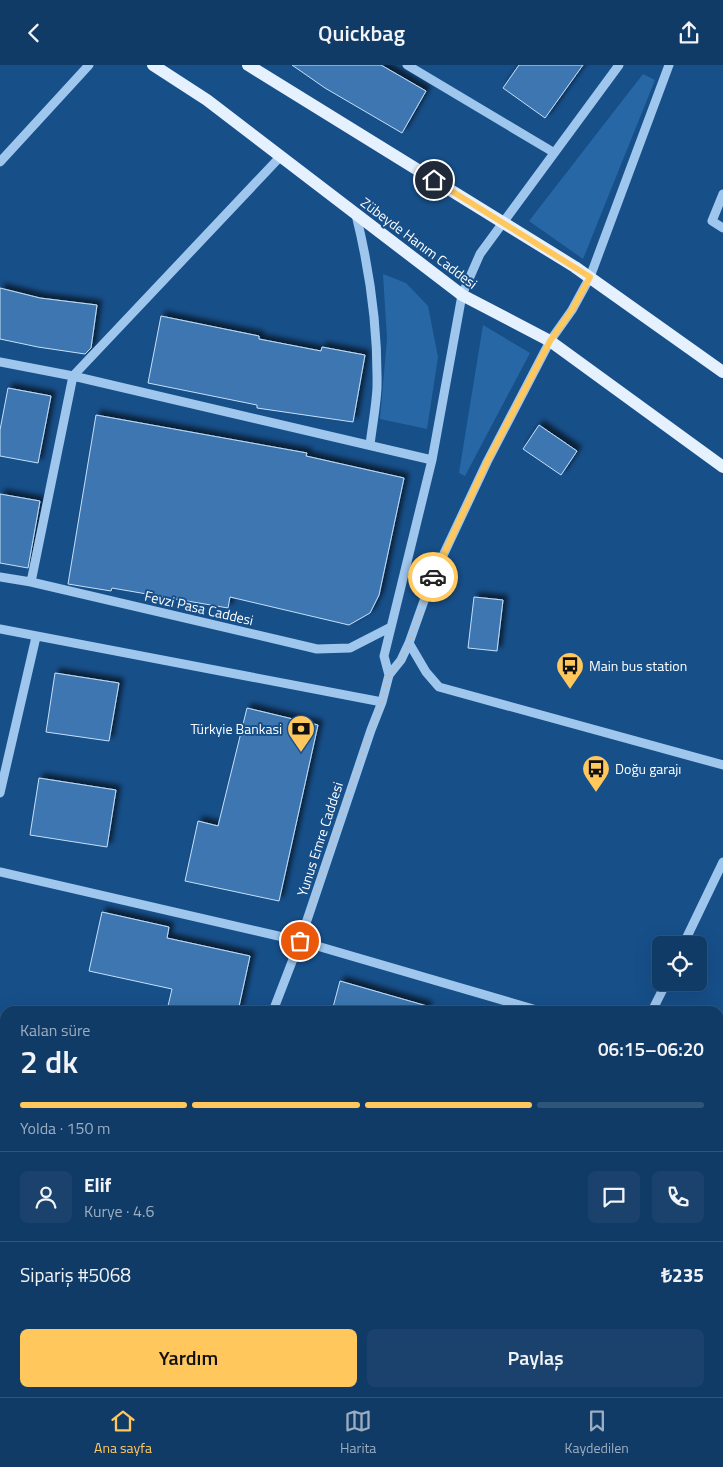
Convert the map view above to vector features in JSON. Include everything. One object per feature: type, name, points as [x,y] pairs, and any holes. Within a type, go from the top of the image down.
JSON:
[{"type":"main road","name":"Zübeyde Hanım Caddesi","points":[[153,65],[206,100],[462,295],[550,341],[723,467]]},
{"type":"main road","points":[[248,65],[590,277],[723,371]]},
{"type":"street","points":[[0,162],[88,65]]},
{"type":"street","points":[[407,65],[553,152]]},
{"type":"street","points":[[389,675],[384,656],[389,628],[432,460],[462,295],[480,254],[502,221],[619,65]]},
{"type":"street","points":[[389,675],[401,660],[409,643],[431,581],[487,462],[550,341],[572,310],[590,277],[669,65]]},
{"type":"street","points":[[31,583],[73,376],[280,157]]},
{"type":"street","points":[[723,193],[712,221],[723,228]]},
{"type":"street","points":[[356,215],[365,251],[377,342],[377,391],[370,445]]},
{"type":"street","points":[[0,362],[73,376],[432,460]]},
{"type":"street","name":"Fevzi Pasa Caddesi","points":[[0,577],[317,649],[350,648],[389,628]]},
{"type":"street","points":[[0,629],[382,701]]},
{"type":"street","points":[[0,793],[36,637]]},
{"type":"street","points":[[409,643],[426,672],[439,687],[723,765]]},
{"type":"street","name":"Yunus Emre Caddesi","points":[[275,1006],[300,941],[370,730],[382,701],[389,675]]},
{"type":"street","points":[[687,936],[723,862]]},
{"type":"street","points":[[0,871],[300,941],[523,1006]]},
{"type":"street","points":[[654,1006],[662,991]]},
{"type":"shaded area","points":[[643,74],[655,80],[583,259],[529,221]]},
{"type":"shaded area","points":[[383,274],[406,283],[428,306],[438,357],[427,429],[380,419],[387,339]]},
{"type":"shaded area","points":[[483,325],[530,353],[465,476],[459,473]]},
{"type":"building","points":[[292,65],[381,65],[426,91],[402,133],[325,88]]},
{"type":"building","points":[[519,65],[583,65],[545,118],[503,88]]},
{"type":"building","points":[[0,288],[40,298],[97,305],[91,348],[85,354],[0,339]]},
{"type":"building","points":[[161,316],[259,336],[259,339],[321,351],[322,347],[365,355],[353,422],[257,408],[257,405],[148,383]]},
{"type":"building","points":[[8,388],[51,396],[38,463],[0,456],[0,430]]},
{"type":"building","points":[[96,415],[307,453],[306,456],[404,478],[379,595],[370,613],[349,625],[230,597],[228,608],[112,588],[111,591],[68,584]]},
{"type":"building","points":[[539,425],[577,451],[561,475],[523,449]]},
{"type":"building","points":[[0,494],[40,501],[28,568],[0,563]]},
{"type":"building","points":[[474,597],[503,600],[497,651],[468,648]]},
{"type":"building","points":[[55,673],[119,683],[109,741],[46,732]]},
{"type":"building","points":[[247,708],[318,725],[279,901],[185,881],[198,821],[218,826]]},
{"type":"building","points":[[39,778],[116,790],[107,847],[30,835]]},
{"type":"building","points":[[102,912],[169,927],[167,938],[250,956],[239,1006],[168,1006],[172,989],[89,971]]},
{"type":"building","points":[[340,981],[427,1006],[333,1006]]},
{"type":"way so far","points":[[300,941],[370,730],[382,701],[389,675],[401,660],[409,643],[433,577]]},
{"type":"place","name":"Main bus station","points":[[570,690]]},
{"type":"place","name":"Türkyie Bankasi","points":[[301,753]]},
{"type":"place","name":"Doğu garajı","points":[[596,793]]},
{"type":"route","points":[[433,577],[487,462],[550,341],[572,310],[590,277],[434,180]]}]
